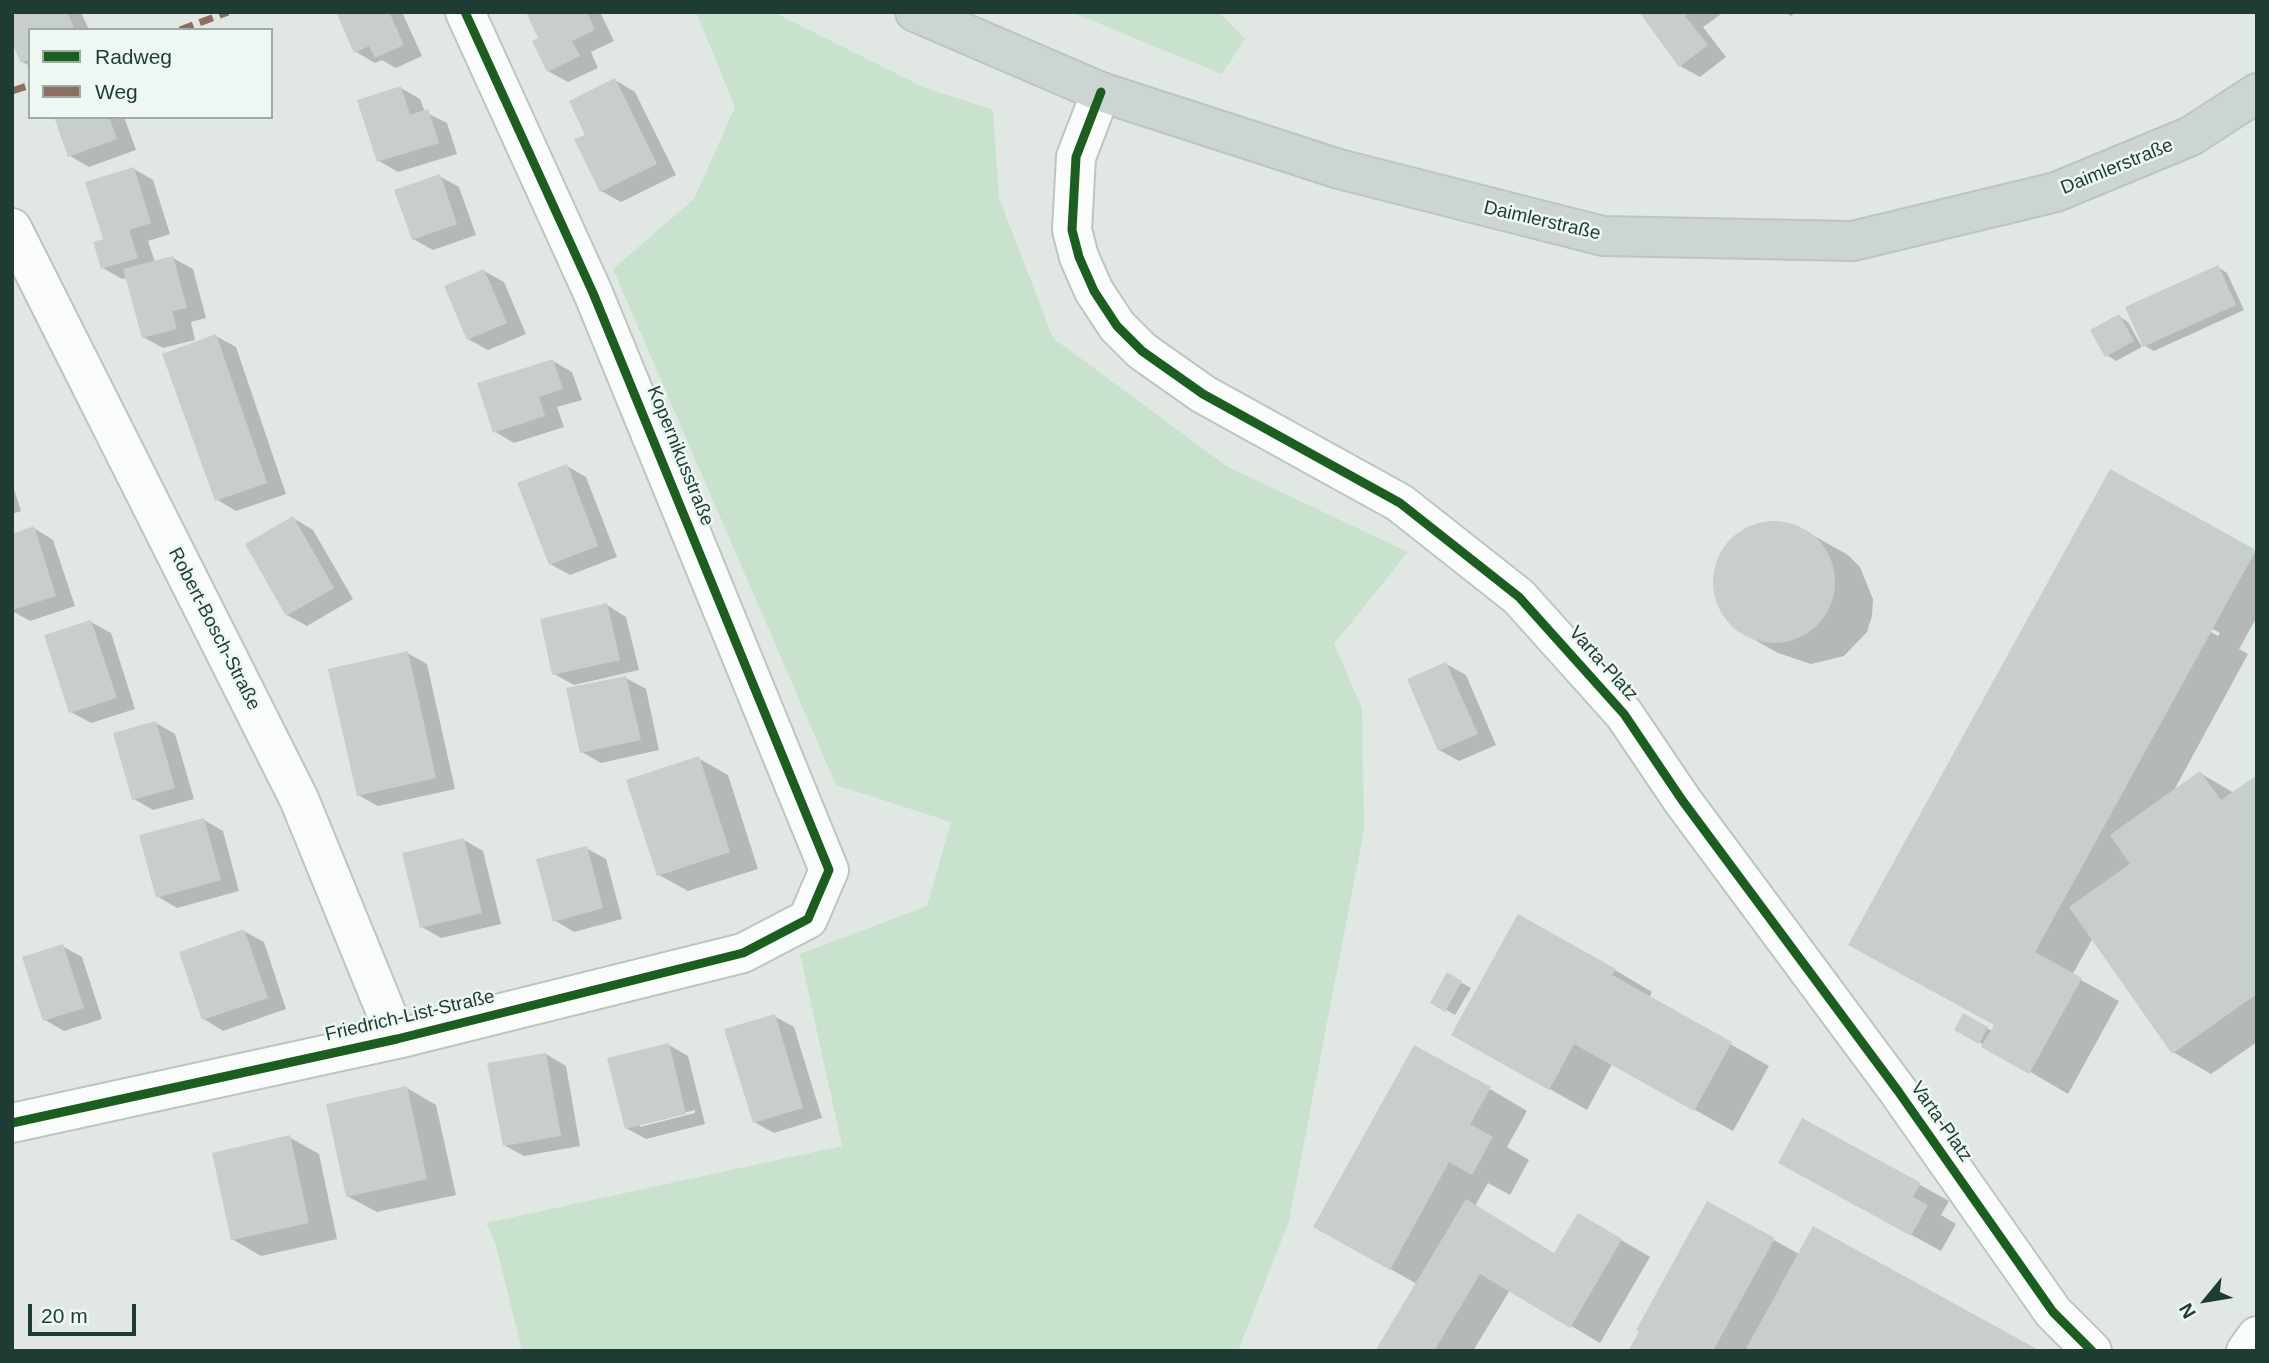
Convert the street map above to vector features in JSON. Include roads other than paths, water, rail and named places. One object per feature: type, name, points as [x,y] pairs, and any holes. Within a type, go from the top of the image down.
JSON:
[{"type":"main road","name":"Daimlerstraße","points":[[915,12],[1101,92],[1339,169],[1604,236],[1853,241],[2056,192],[2191,136],[2257,93]]},
{"type":"street","name":"Kopernikusstraße","points":[[465,12],[593,293],[808,813],[829,870],[808,919]]},
{"type":"street","name":"Varta-Platz","points":[[1101,92],[1076,157],[1072,230],[1089,280],[1117,326],[1142,351],[1203,394],[1400,503],[1519,597],[1624,714],[1682,800],[1898,1091],[2053,1312],[2092,1351]]},
{"type":"street","name":"Robert-Bosch-Straße","points":[[12,228],[299,799],[397,1038]]},
{"type":"street","name":"Friedrich-List-Straße","points":[[12,1124],[397,1038],[744,953],[808,919]]},
{"type":"street","points":[[2246,1351],[2257,1336]]}]
